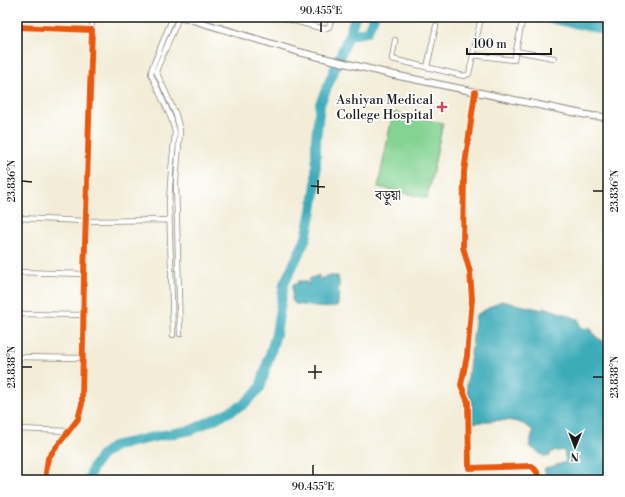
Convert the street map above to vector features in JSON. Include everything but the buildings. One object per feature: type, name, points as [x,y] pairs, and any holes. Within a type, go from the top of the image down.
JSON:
[{"type":"street","points":[[45,480],[48,458],[78,419],[82,404],[84,274],[92,17]]},
{"type":"street","points":[[174,335],[169,188],[175,132],[167,102],[156,71],[177,22],[175,17]]},
{"type":"street","points":[[183,17],[299,52],[366,68],[475,92],[608,118]]},
{"type":"street","points":[[280,17],[324,28],[329,27],[332,17]]},
{"type":"street","points":[[473,55],[514,60],[523,17]]},
{"type":"street","points":[[395,40],[392,59],[460,76],[467,75],[469,74],[480,22]]},
{"type":"street","points":[[427,67],[436,26]]},
{"type":"street","points":[[17,40],[18,27],[92,30]]},
{"type":"street","points":[[516,51],[554,58]]},
{"type":"street","points":[[475,92],[464,172],[463,247],[470,272],[472,299],[467,356],[461,385],[468,402],[469,468],[532,466],[537,472],[539,480]]},
{"type":"street","points":[[167,102],[176,115],[180,131],[176,182],[180,334]]},
{"type":"street","points":[[17,218],[86,221],[170,220]]},
{"type":"street","points":[[17,272],[84,274]]},
{"type":"street","points":[[172,298],[179,298]]},
{"type":"street","points":[[17,314],[84,315]]},
{"type":"street","points":[[17,357],[82,358]]},
{"type":"street","points":[[17,429],[69,431]]},
{"type":"green space","points":[[393,112],[443,123],[427,198],[378,187]]},
{"type":"water","points":[[319,275],[319,279],[321,280],[322,277],[325,279],[325,276],[338,276],[338,305],[323,308],[295,304],[292,300],[293,284],[298,284],[298,281],[306,281],[309,285],[309,279]]},
{"type":"water","points":[[501,301],[543,310],[544,307],[578,319],[581,329],[590,327],[596,337],[608,344],[608,480],[548,480],[544,469],[566,462],[564,450],[551,452],[550,456],[545,457],[529,446],[533,431],[520,423],[495,420],[472,423],[472,402],[467,391],[467,383],[476,315]]},
{"type":"waterway","points":[[89,480],[92,469],[101,456],[114,446],[192,430],[243,405],[260,388],[276,334],[284,284],[306,238],[312,211],[316,184],[316,139],[320,104],[355,17]]},
{"type":"waterway","points":[[349,35],[367,32],[374,17]]},
{"type":"waterway","points":[[543,17],[608,30]]},
{"type":"cycle path","points":[[17,27],[92,30],[84,274],[82,404],[78,419],[48,458],[45,480]]},
{"type":"cycle path","points":[[475,92],[464,172],[463,247],[470,272],[472,299],[467,356],[461,385],[468,402],[469,468],[532,466],[537,472],[539,480]]},
{"type":"place","name":"Ashiyan Medical College Hospital","points":[[442,107]]},
{"type":"district","name":"বড়ুয়া","points":[[388,196]]}]
